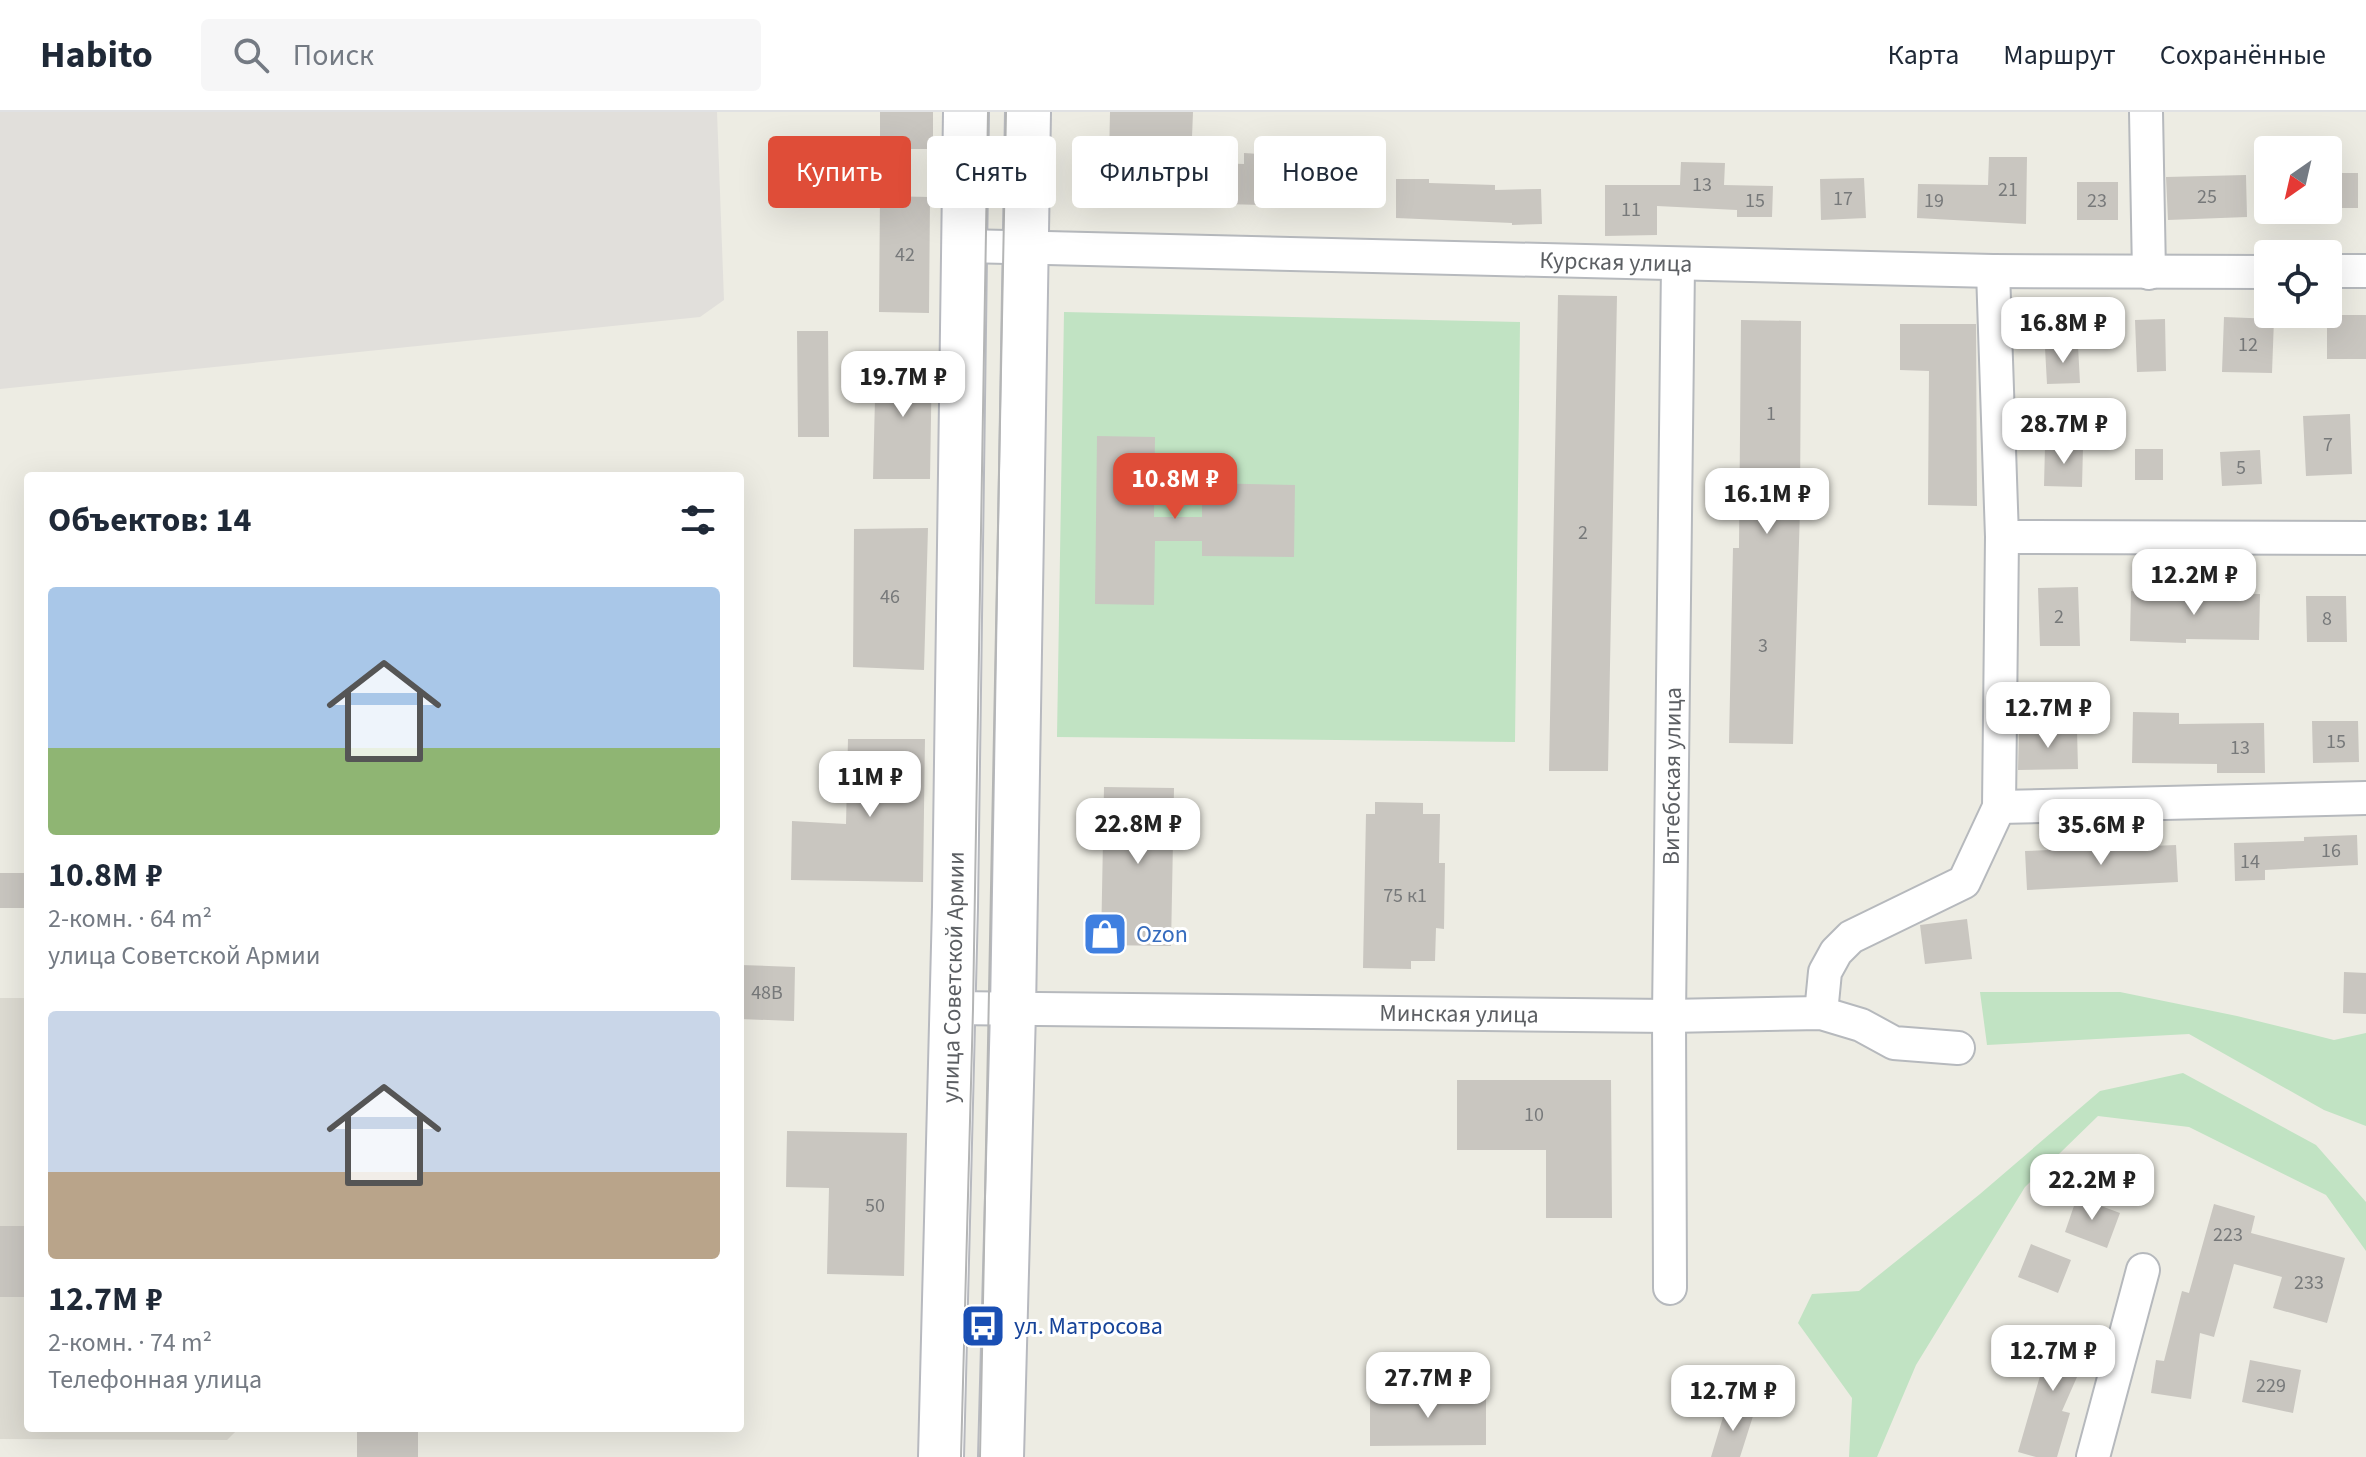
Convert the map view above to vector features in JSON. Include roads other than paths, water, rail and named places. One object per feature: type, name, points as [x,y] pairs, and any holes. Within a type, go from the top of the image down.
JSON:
[{"type":"main road","name":"улица Советской Армии","points":[[941,1457],[953,1008],[966,112]]},
{"type":"main road","points":[[1001,1457],[1013,1011],[1028,112]]},
{"type":"street","points":[[2146,112],[2149,273]]},
{"type":"street","name":"Курская улица","points":[[964,246],[1678,265],[2254,272]]},
{"type":"street","name":"Витебская улица","points":[[1670,1288],[1669,1016],[1678,265]]},
{"type":"street","points":[[1821,1013],[1825,972],[1836,952],[1851,937],[1964,882],[1999,807],[2002,537],[1993,271]]},
{"type":"street","points":[[2342,271],[2366,271]]},
{"type":"street","points":[[2002,537],[2366,538]]},
{"type":"street","points":[[1999,807],[2366,798]]},
{"type":"street","name":"Минская улица","points":[[953,1008],[1669,1016],[1821,1013],[1861,1025],[1894,1043],[1958,1048]]},
{"type":"street","points":[[2093,1457],[2143,1270]]},
{"type":"tram line","points":[[961,1457],[973,1009],[988,112]]},
{"type":"tram line","points":[[980,1457],[1006,112]]},
{"type":"place","name":"Ozon","points":[[1105,934]]},
{"type":"place","name":"ул. Матросова","points":[[983,1326]]}]
